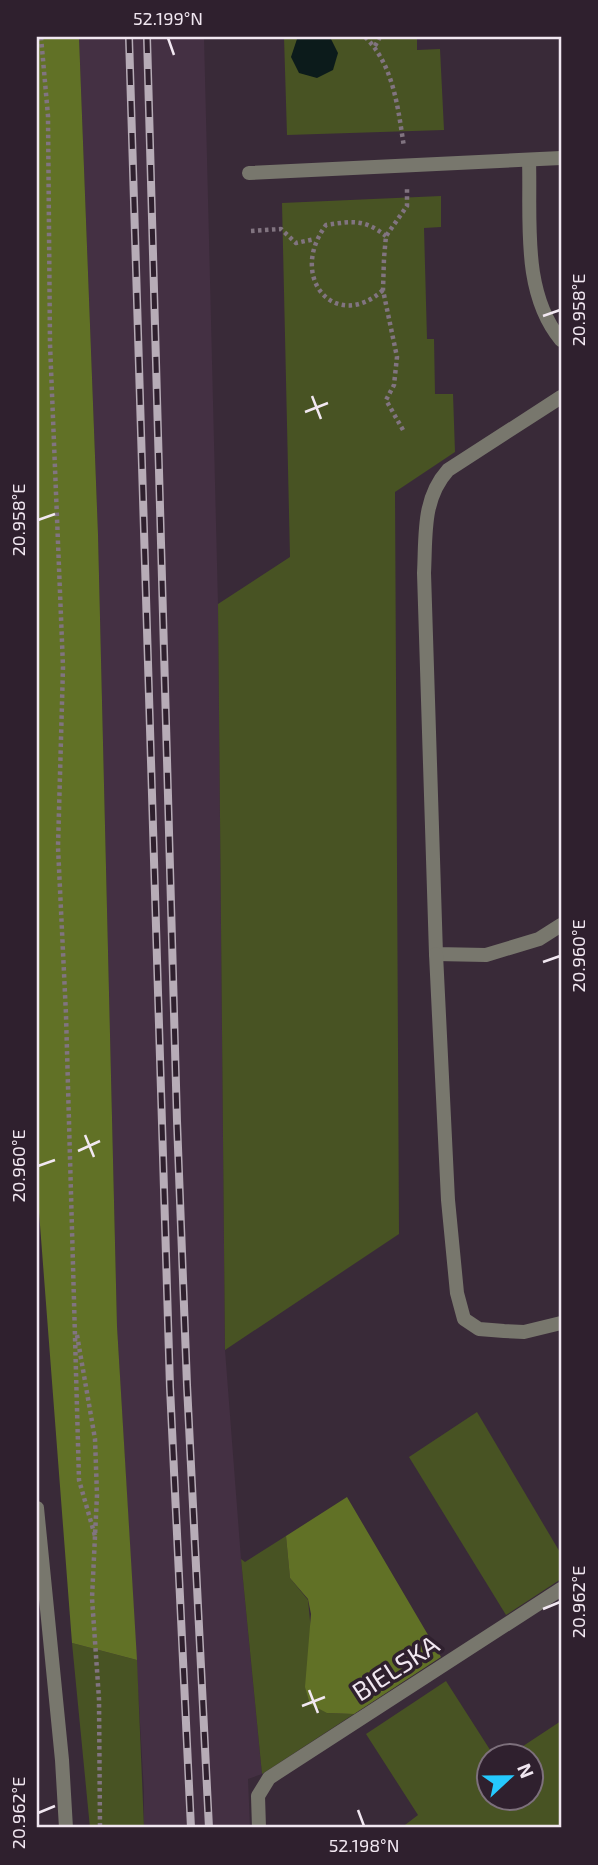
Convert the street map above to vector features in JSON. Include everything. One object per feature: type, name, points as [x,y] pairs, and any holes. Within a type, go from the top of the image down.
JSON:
[{"type":"street","points":[[249,173],[561,158]]},
{"type":"street","points":[[529,160],[533,276],[537,298],[561,340]]},
{"type":"street","points":[[561,397],[449,470],[436,484],[427,512],[424,573],[436,954],[448,1200],[457,1293],[464,1319],[479,1329],[524,1332],[561,1323]]},
{"type":"street","points":[[436,954],[486,955],[539,939],[561,925]]},
{"type":"street","points":[[37,1508],[62,1760],[66,1828]]},
{"type":"street","name":"BIELSKA","points":[[259,1828],[260,1790],[273,1775],[561,1589]]},
{"type":"path","points":[[41,37],[48,116],[50,344],[63,667],[58,847],[66,1015],[79,1480],[95,1536]]},
{"type":"path","points":[[365,37],[374,46],[387,68],[396,101],[407,165],[407,206],[386,236],[383,290],[397,357],[394,385],[386,400],[403,430]]},
{"type":"path","points":[[374,46],[380,37]]},
{"type":"path","points":[[383,290],[373,300],[347,306],[327,299],[315,286],[311,268],[316,239],[326,225],[349,221],[370,223],[386,236]]},
{"type":"path","points":[[251,232],[281,229],[296,243],[316,239]]},
{"type":"path","points":[[74,1317],[95,1439],[97,1496],[92,1598],[99,1699],[100,1828]]},
{"type":"shaded area","points":[[79,37],[204,37],[218,604],[225,1350],[241,1559],[262,1774],[248,1779],[250,1828],[144,1828],[117,1326],[98,534]]},
{"type":"shaded area","points":[[330,37],[338,53],[333,70],[317,78],[299,73],[291,57],[297,39]]},
{"type":"green space","points":[[37,37],[79,37],[98,534],[117,1326],[137,1660],[72,1643],[39,1212]]},
{"type":"green space","points":[[284,37],[417,37],[417,50],[440,49],[444,130],[287,135]]},
{"type":"green space","points":[[441,196],[441,227],[424,228],[427,339],[434,339],[435,394],[453,394],[455,452],[395,492],[399,1234],[225,1350],[218,604],[290,557],[282,203]]},
{"type":"green space","points":[[477,1412],[561,1554],[561,1579],[506,1615],[409,1457]]},
{"type":"green space","points":[[347,1497],[441,1657],[354,1714],[327,1713],[310,1704],[305,1687],[311,1614],[308,1599],[290,1578],[286,1536]]},
{"type":"green space","points":[[286,1536],[290,1578],[308,1600],[311,1631],[327,1713],[354,1714],[262,1774],[241,1559],[245,1562]]},
{"type":"green space","points":[[72,1643],[137,1660],[144,1828],[90,1828]]},
{"type":"green space","points":[[446,1681],[485,1742],[476,1742],[476,1812],[546,1812],[546,1742],[529,1742],[561,1721],[561,1828],[401,1828],[418,1815],[366,1734]]},
{"type":"railway","points":[[129,37],[170,1387],[191,1828]]},
{"type":"railway","points":[[147,37],[177,1121],[209,1828]]}]
